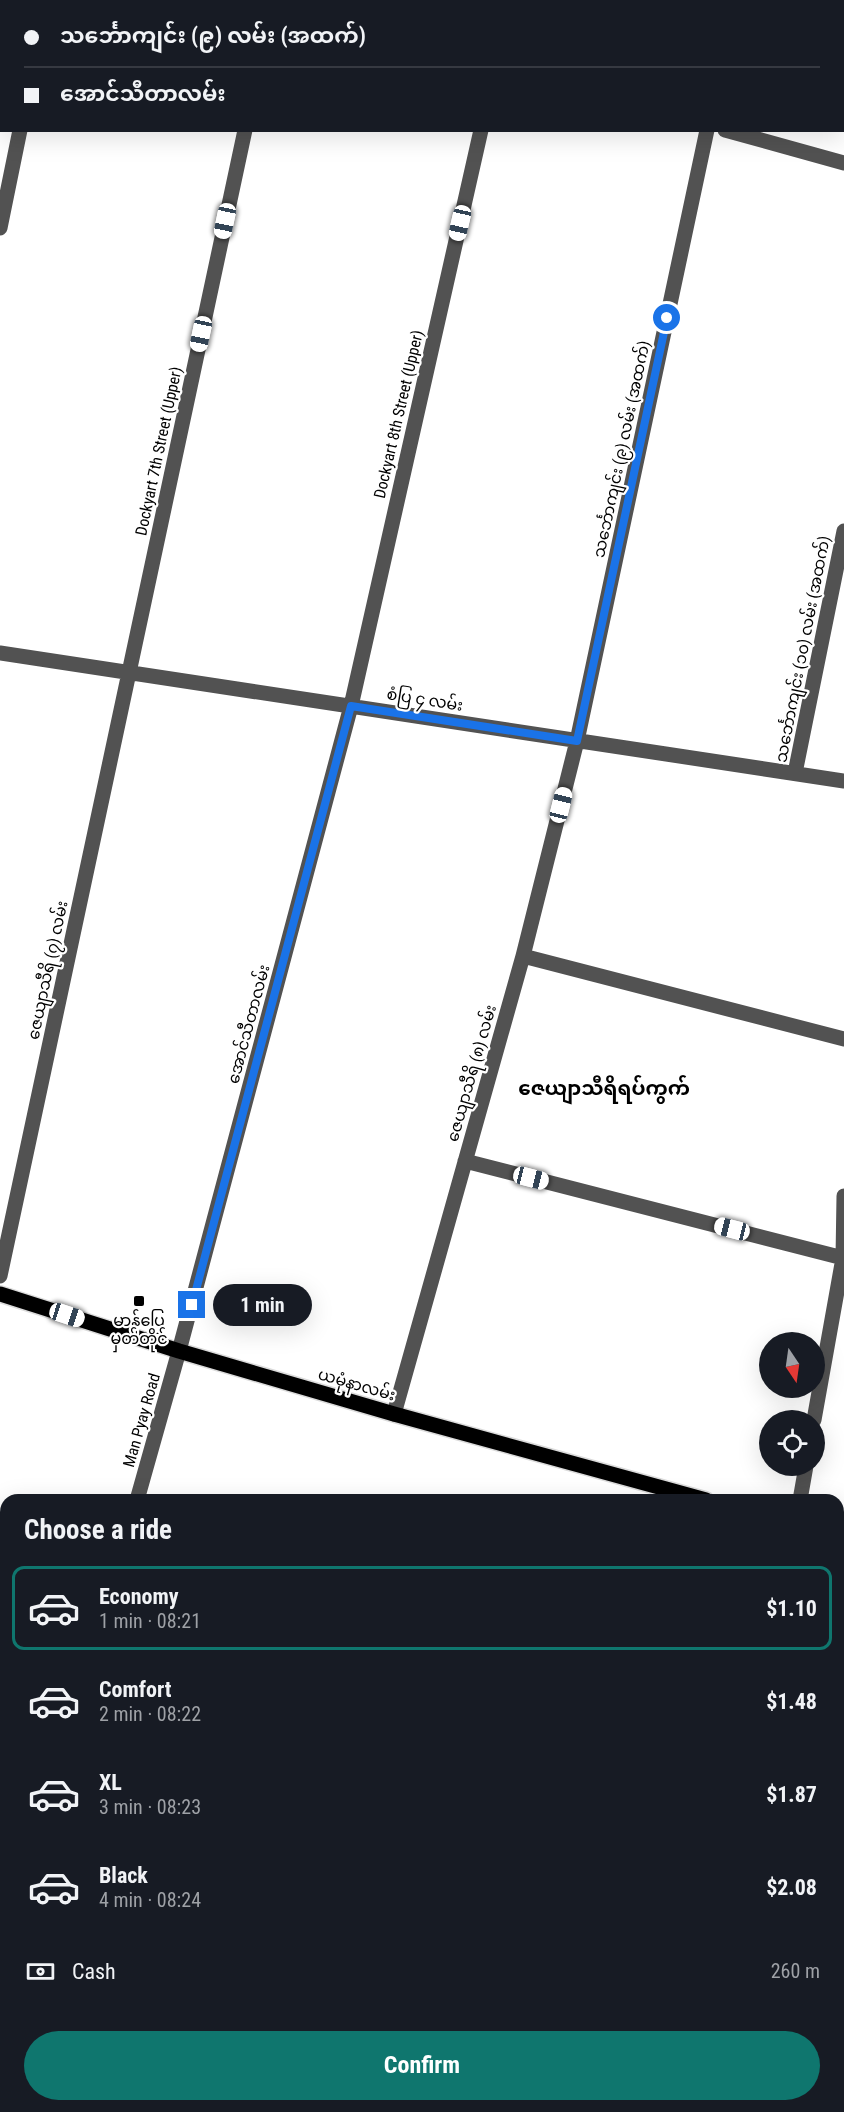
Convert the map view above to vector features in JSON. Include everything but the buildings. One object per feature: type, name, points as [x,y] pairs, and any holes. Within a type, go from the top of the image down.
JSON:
[{"type":"main road","name":"ယမုံနာလမ်း","points":[[0,1294],[179,1351],[394,1414],[684,1494]]},
{"type":"street","points":[[0,228],[20,132]]},
{"type":"street","name":"Dockyart 7th Street (Upper)","points":[[128,673],[245,132]]},
{"type":"street","name":"Dockyart 8th Street (Upper)","points":[[351,706],[481,132]]},
{"type":"street","name":"သင်္ဘောကျင်း (၉) လမ်း (အထက်)","points":[[577,741],[707,132]]},
{"type":"street","points":[[732,132],[844,163]]},
{"type":"street","name":"သင်္ဘောကျင်း (၁၀) လမ်း (အထက်)","points":[[795,773],[844,531]]},
{"type":"street","name":"စံပြ ၄ လမ်း","points":[[0,653],[844,781]]},
{"type":"street","name":"ဇေယျာသီရိ (၇) လမ်း","points":[[0,1276],[128,673]]},
{"type":"street","name":"အောင်သီတာလမ်း","points":[[179,1351],[351,706]]},
{"type":"street","name":"ဇေယျာသီရိ (၈) လမ်း","points":[[394,1414],[523,956],[577,741]]},
{"type":"street","points":[[523,956],[844,1039]]},
{"type":"street","points":[[465,1161],[843,1258]]},
{"type":"street","points":[[816,1410],[843,1258],[844,1196]]},
{"type":"street","name":"Man Pyay Road","points":[[139,1494],[179,1351]]},
{"type":"street","points":[[801,1494],[804,1476]]},
{"type":"place","name":"မာန်ပြေ မှတ်တိုင်","points":[[139,1301]]},
{"type":"district","name":"ဇေယျာသီရိရပ်ကွက်","points":[[604,1088]]},
{"type":"route","points":[[192,1305],[351,706],[577,741],[667,318]]}]
